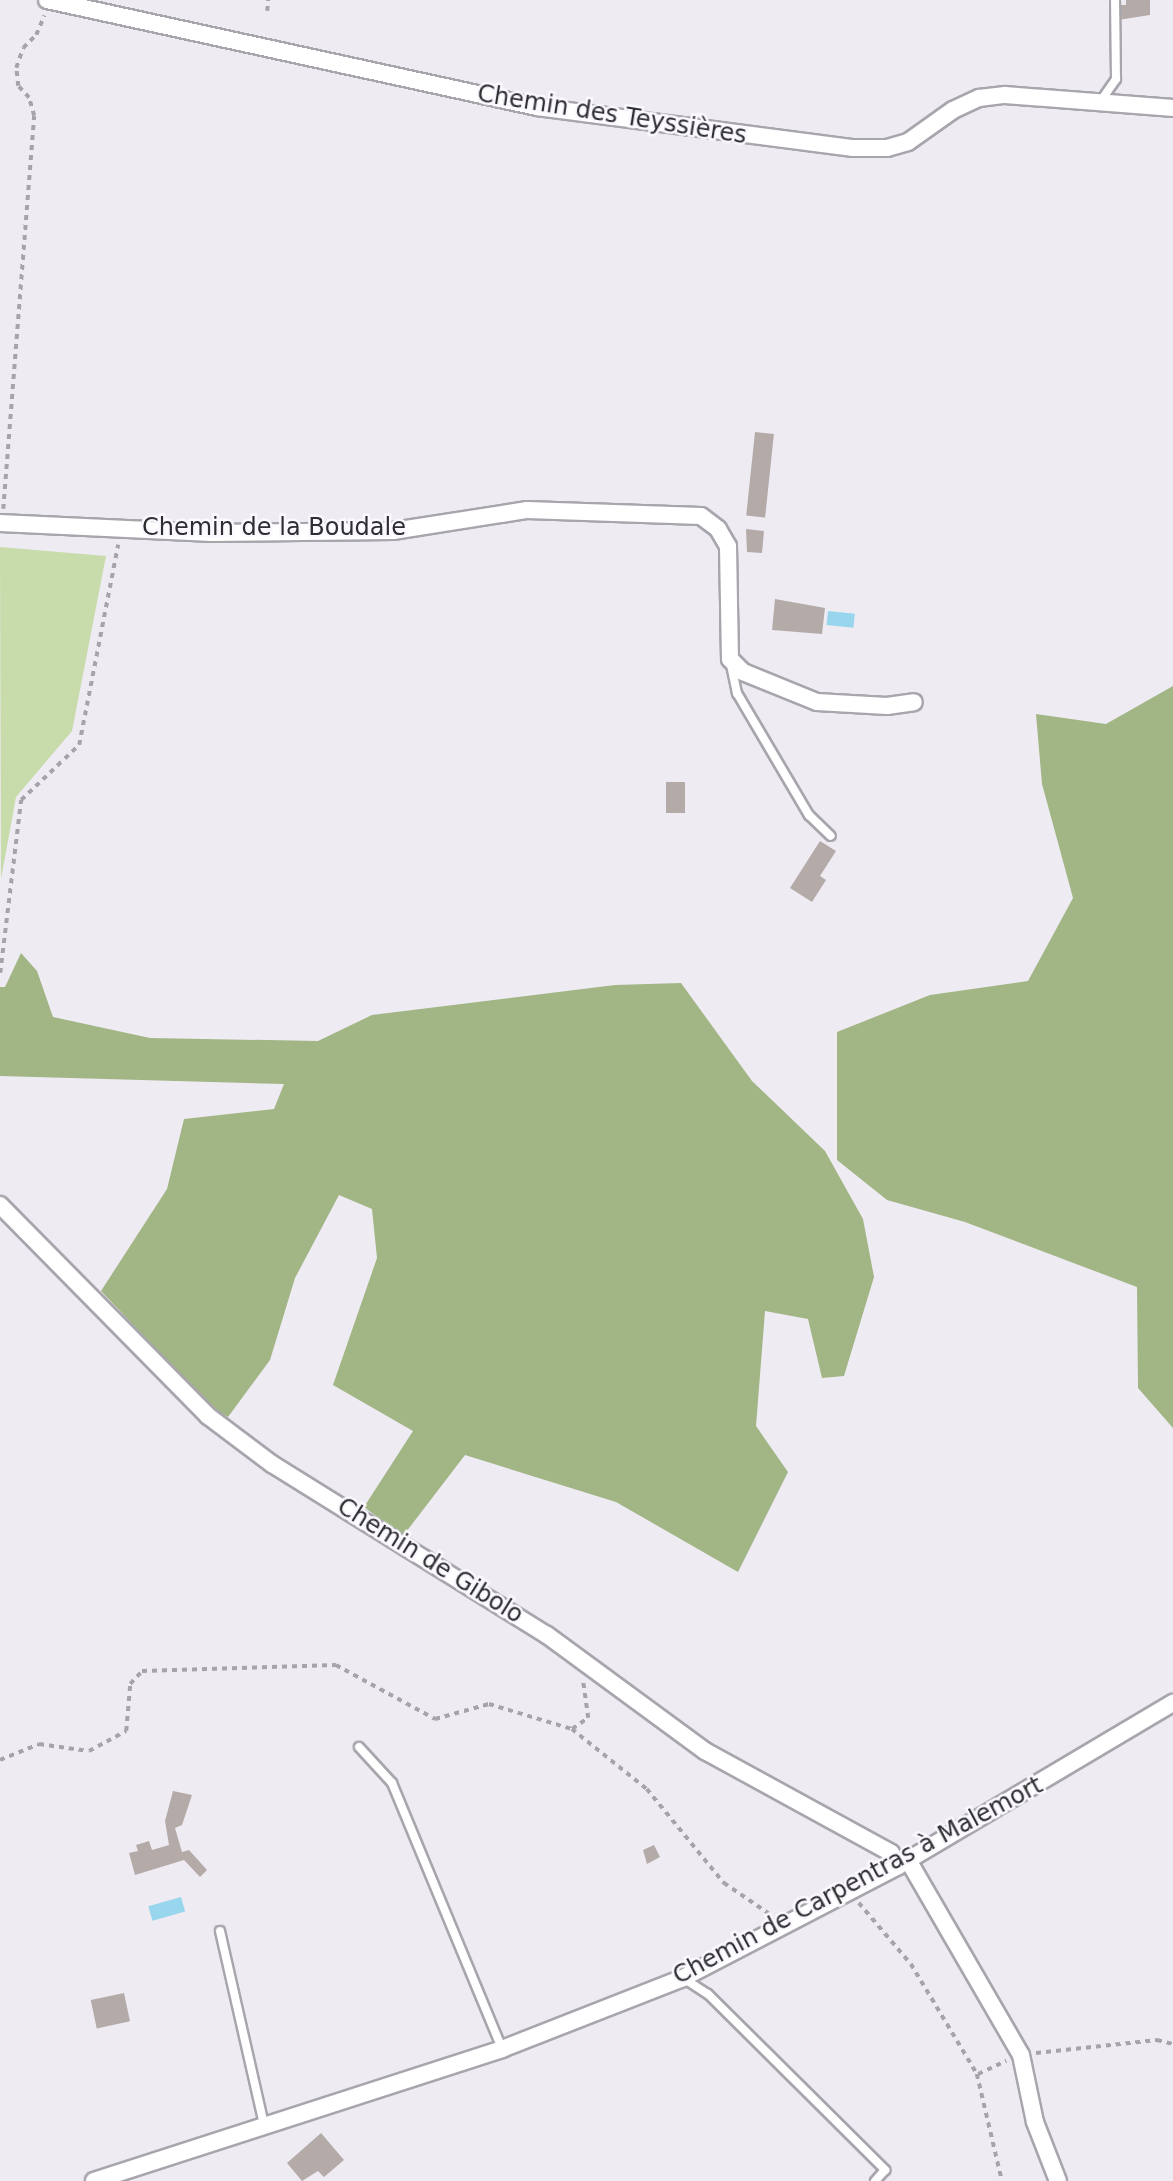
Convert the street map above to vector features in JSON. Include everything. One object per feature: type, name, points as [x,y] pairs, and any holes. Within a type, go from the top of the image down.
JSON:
[{"type":"street","name":"Chemin des Teyssières","points":[[46,4],[537,107],[853,148],[887,148],[908,142],[953,110],[979,98],[1004,95],[1173,108]]},
{"type":"street","name":"Chemin de la Boudale","points":[[1,523],[212,533],[393,531],[527,510],[701,516],[719,529],[728,546],[730,659]]},
{"type":"street","points":[[730,659],[743,672],[817,702],[887,706],[914,702]]},
{"type":"street","name":"Chemin de Gibolo","points":[[0,1205],[208,1416],[272,1464],[580,1658],[705,1751],[891,1853],[903,1863],[1021,2055],[1035,2122],[1058,2181]]},
{"type":"street","name":"Chemin de Carpentras à Malemort","points":[[94,2181],[502,2049],[683,1978],[782,1923],[903,1863],[1173,1703]]},
{"type":"lane","points":[[1100,102],[1116,79],[1115,0]]},
{"type":"lane","points":[[730,659],[737,693],[809,815],[831,836]]},
{"type":"lane","points":[[359,1747],[392,1783],[502,2049]]},
{"type":"lane","points":[[220,1931],[264,2124]]},
{"type":"lane","points":[[683,1978],[708,1994],[885,2170],[875,2181]]},
{"type":"path","points":[[267,11],[268,0]]},
{"type":"path","points":[[1,523],[34,116],[29,98],[18,86],[16,68],[23,48],[36,35],[46,4]]},
{"type":"path","points":[[0,973],[21,800],[79,745],[121,529]]},
{"type":"path","points":[[572,1729],[588,1718],[580,1658]]},
{"type":"path","points":[[0,1760],[39,1744],[89,1751],[126,1731],[130,1684],[142,1671],[336,1665],[435,1718],[489,1704],[572,1729],[648,1789],[724,1883],[782,1923]]},
{"type":"path","points":[[849,1891],[911,1964],[977,2074],[1002,2181]]},
{"type":"path","points":[[977,2074],[1021,2055],[1157,2040],[1173,2043]]},
{"type":"green space","points":[[0,547],[106,556],[72,731],[16,797],[1,879]]},
{"type":"green space","points":[[1173,686],[1173,1428],[1138,1388],[1137,1287],[965,1222],[887,1200],[837,1160],[837,1032],[930,995],[1028,981],[1073,898],[1042,784],[1036,714],[1106,724]]},
{"type":"green space","points":[[21,953],[37,971],[53,1017],[150,1038],[318,1041],[372,1015],[615,985],[681,983],[752,1081],[825,1151],[863,1219],[874,1277],[844,1376],[822,1378],[808,1319],[765,1311],[756,1426],[788,1472],[738,1572],[616,1502],[465,1455],[403,1536],[364,1507],[413,1431],[333,1385],[377,1258],[372,1209],[339,1195],[295,1278],[270,1360],[228,1417],[213,1409],[101,1291],[167,1189],[184,1119],[274,1109],[284,1084],[0,1076],[0,987],[5,987]]},
{"type":"water","points":[[828,611],[855,614],[853,628],[827,625]]},
{"type":"water","points":[[181,1897],[185,1911],[152,1921],[148,1906]]},
{"type":"building","points":[[1126,0],[1150,0],[1150,15],[1118,20],[1118,5],[1126,5]]},
{"type":"building","points":[[755,432],[774,434],[765,518],[746,516]]},
{"type":"building","points":[[746,529],[764,531],[762,553],[747,552]]},
{"type":"building","points":[[775,599],[825,608],[822,634],[772,630]]},
{"type":"building","points":[[666,782],[685,782],[685,813],[666,813]]},
{"type":"building","points":[[820,841],[836,851],[820,876],[826,880],[812,902],[790,888]]},
{"type":"building","points":[[173,1791],[192,1795],[182,1825],[175,1828],[182,1852],[189,1850],[207,1870],[200,1877],[184,1860],[135,1875],[129,1853],[138,1851],[136,1845],[149,1841],[152,1850],[169,1845],[165,1821]]},
{"type":"building","points":[[654,1845],[660,1857],[647,1864],[643,1850]]},
{"type":"building","points":[[124,1993],[130,2021],[97,2028],[91,2000]]},
{"type":"building","points":[[321,2133],[344,2160],[324,2177],[318,2171],[302,2181],[287,2163]]}]
